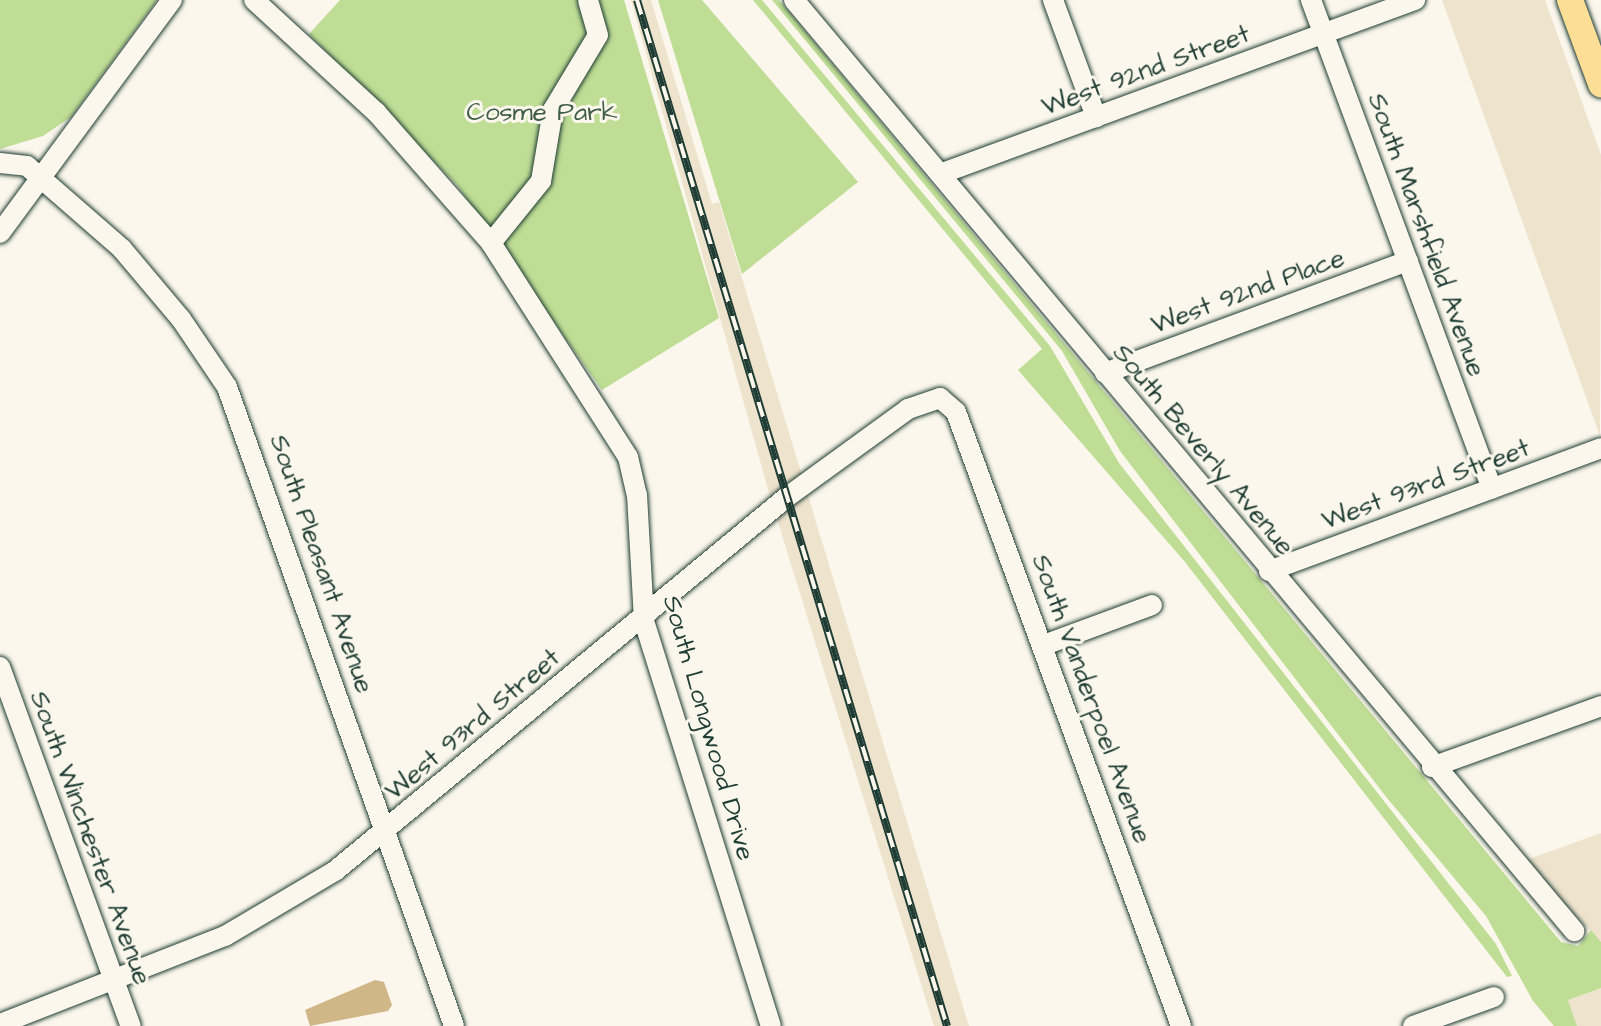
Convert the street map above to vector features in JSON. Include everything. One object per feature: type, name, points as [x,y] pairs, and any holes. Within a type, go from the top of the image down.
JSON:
[{"type":"main road","points":[[1570,0],[1601,84]]},
{"type":"street","points":[[0,233],[172,0]]},
{"type":"street","name":"South Longwood Drive","points":[[254,0],[376,112],[491,243],[628,457],[637,495],[644,621],[771,1026]]},
{"type":"street","points":[[491,243],[535,195],[553,110],[598,35],[588,0]]},
{"type":"street","name":"South Beverly Avenue","points":[[794,0],[1432,767],[1574,931]]},
{"type":"street","points":[[1053,0],[1096,117]]},
{"type":"street","name":"South Marshfield Avenue","points":[[1311,0],[1492,489]]},
{"type":"street","name":"West 92nd Street","points":[[940,174],[1415,0]]},
{"type":"street","points":[[0,163],[19,162],[42,177]]},
{"type":"street","name":"South Pleasant Avenue","points":[[42,177],[122,249],[181,319],[227,387],[388,831],[454,1026]]},
{"type":"street","name":"West 92nd Place","points":[[1105,373],[1408,261]]},
{"type":"street","name":"West 93rd Street","points":[[0,1024],[115,983],[280,907],[388,831],[512,721],[644,621],[794,492],[908,409],[940,398]]},
{"type":"street","name":"South Vanderpoel Avenue","points":[[940,398],[956,412],[1044,645],[1181,1026]]},
{"type":"street","name":"West 93rd Street","points":[[1269,571],[1601,448]]},
{"type":"street","points":[[1044,645],[1152,605]]},
{"type":"street","name":"South Winchester Avenue","points":[[0,667],[131,1026]]},
{"type":"street","points":[[1432,767],[1601,706]]},
{"type":"street","points":[[1413,1026],[1494,997]]},
{"type":"shaded area","points":[[631,0],[651,0],[712,204],[719,202],[969,1026],[934,1026],[771,500]]},
{"type":"shaded area","points":[[1442,0],[1545,0],[1601,155],[1600,436]]},
{"type":"shaded area","points":[[1601,833],[1601,942],[1523,861]]},
{"type":"shaded area","points":[[1601,988],[1601,1026],[1577,1026],[1568,1000]]},
{"type":"green space","points":[[0,0],[157,0],[71,117],[43,136],[0,149]]},
{"type":"green space","name":"Cosme Park","points":[[340,0],[624,0],[719,318],[602,390],[457,185],[309,34]]},
{"type":"green space","points":[[658,0],[702,0],[858,182],[742,274]]},
{"type":"green space","points":[[753,0],[762,0],[1050,346],[1119,463],[1496,944],[1512,976],[1507,977],[1185,562],[1018,370],[1042,349]]},
{"type":"green space","points":[[772,0],[779,0],[1561,942],[1578,946],[1591,930],[1601,942],[1601,988],[1568,1000],[1577,1026],[1554,1026],[1533,1001],[1486,916],[1387,798],[1120,451],[1062,351]]},
{"type":"building","points":[[375,980],[384,982],[392,1005],[388,1011],[310,1026],[305,1010]]},
{"type":"railway","points":[[637,0],[947,1026]]}]
